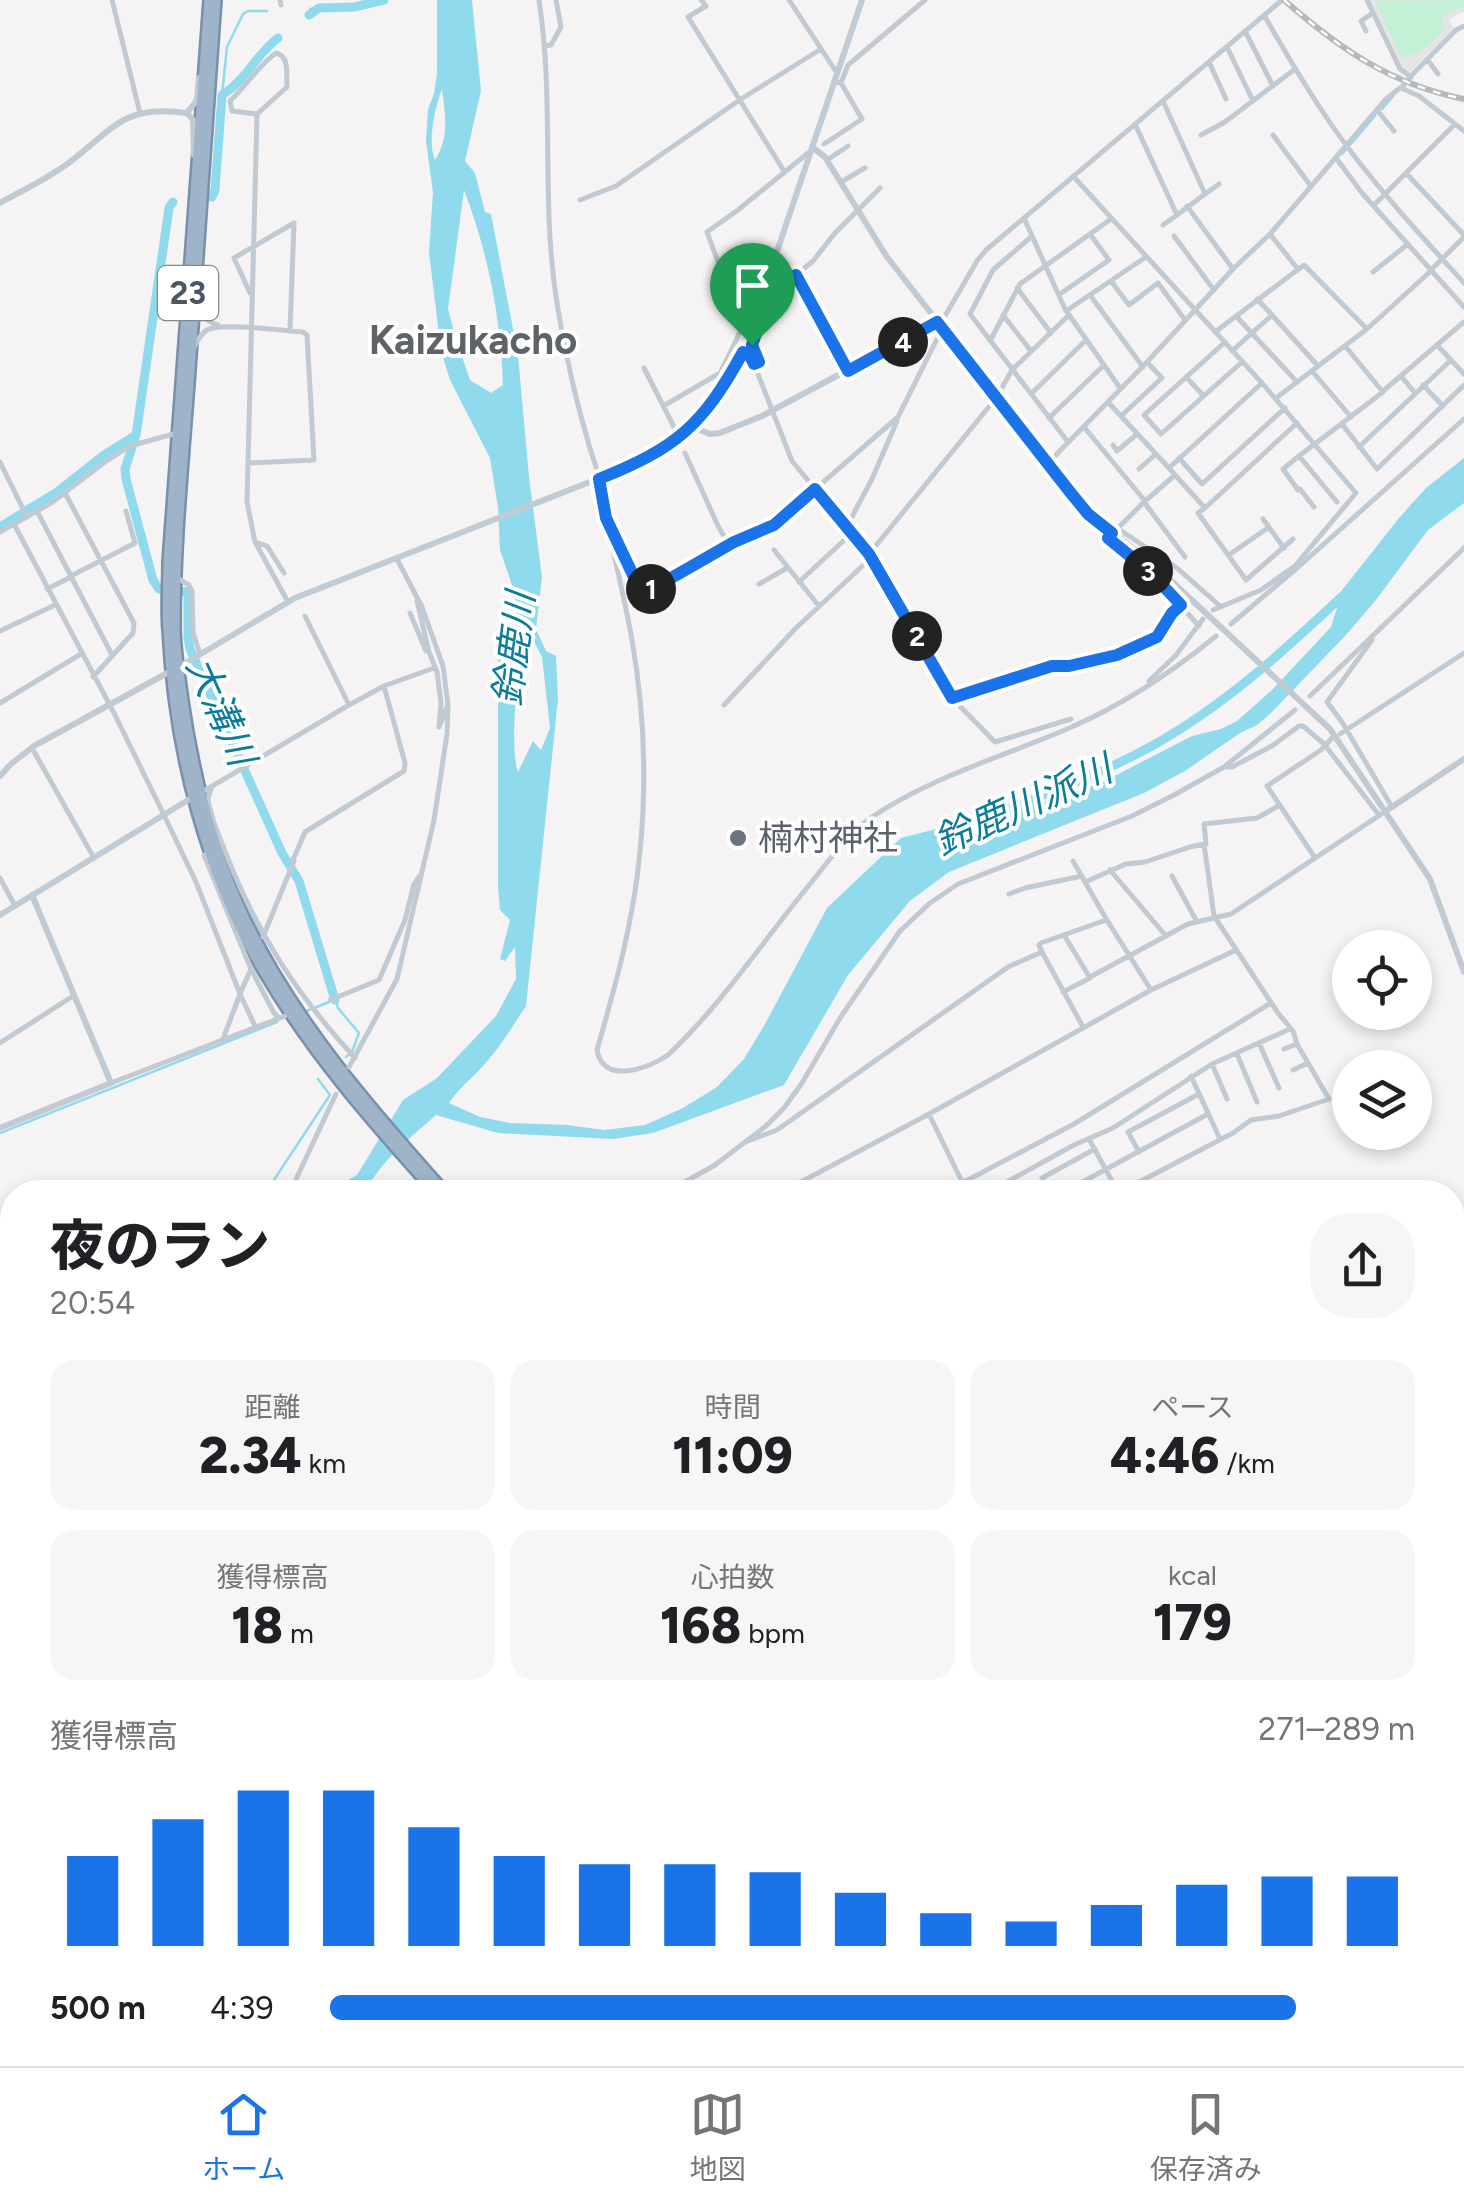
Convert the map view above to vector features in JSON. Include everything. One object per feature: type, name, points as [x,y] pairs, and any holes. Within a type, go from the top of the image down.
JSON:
[{"type":"highway","name":"23","points":[[173,589],[177,433],[213,0]]},
{"type":"highway","name":"23","points":[[213,0],[191,352],[167,628],[175,669],[179,736],[228,879],[256,939],[295,1007],[359,1100],[434,1180]]},
{"type":"highway","name":"23","points":[[197,795],[210,852],[230,904],[266,975],[308,1040],[425,1180]]},
{"type":"main road","points":[[175,669],[288,602],[650,458],[694,423],[718,396],[743,352],[862,0]]},
{"type":"main road","points":[[0,915],[197,795]]},
{"type":"street","points":[[112,0],[140,113]]},
{"type":"street","points":[[540,0],[548,90],[550,251],[558,308],[638,679],[644,779],[640,855],[617,984],[597,1050],[606,1069],[633,1069],[660,1060],[684,1041],[842,844],[868,820],[924,788],[1071,728],[1114,706],[1187,660],[1216,636]]},
{"type":"street","points":[[546,46],[561,27],[556,0]]},
{"type":"street","points":[[701,0],[706,6],[688,16],[784,171]]},
{"type":"street","points":[[789,0],[862,119],[824,144]]},
{"type":"street","points":[[837,79],[848,64],[925,0]]},
{"type":"street","points":[[1367,0],[1400,69],[1410,77],[1464,26]]},
{"type":"street","points":[[799,582],[849,529],[940,325],[982,254],[1278,1]]},
{"type":"street","points":[[1366,31],[1361,21],[1374,13]]},
{"type":"street","points":[[1264,15],[1348,147],[1385,195],[1463,281]]},
{"type":"street","points":[[187,113],[197,100],[208,28]]},
{"type":"street","points":[[1246,31],[1273,86]]},
{"type":"street","points":[[1227,47],[1254,101]]},
{"type":"street","points":[[580,200],[616,186],[821,49]]},
{"type":"street","points":[[257,114],[232,111],[230,102],[268,58],[281,54],[285,59],[286,87],[257,114],[247,502],[255,542],[288,602]]},
{"type":"street","points":[[1427,60],[1438,74]]},
{"type":"street","points":[[1209,62],[1226,99]]},
{"type":"street","points":[[1201,135],[1225,122],[1296,69]]},
{"type":"street","points":[[1047,464],[1270,234],[1402,86],[1464,131]]},
{"type":"street","points":[[1163,102],[1205,194]]},
{"type":"street","points":[[0,203],[74,159],[115,124],[140,113],[166,110],[187,113],[193,120],[196,182]]},
{"type":"street","points":[[1377,110],[1394,132]]},
{"type":"street","points":[[1135,124],[1176,215]]},
{"type":"street","points":[[1374,205],[1455,124]]},
{"type":"street","points":[[1274,134],[1310,186]]},
{"type":"street","points":[[827,160],[848,146]]},
{"type":"street","points":[[664,406],[720,373],[742,327],[707,232],[812,148],[819,150],[887,257],[1088,514],[1177,568],[1220,606]]},
{"type":"street","points":[[1337,159],[1464,307]]},
{"type":"street","points":[[841,182],[864,168]]},
{"type":"street","points":[[1276,398],[1367,329],[1464,236],[1406,173]]},
{"type":"street","points":[[1073,176],[1285,408],[1356,493],[1295,568],[1260,590],[1212,610]]},
{"type":"street","points":[[1163,225],[1219,184]]},
{"type":"street","points":[[754,364],[759,362],[752,345],[763,301],[813,261],[834,232],[880,188]]},
{"type":"street","points":[[1187,206],[1233,269]]},
{"type":"street","points":[[1024,218],[1068,313],[1121,390]]},
{"type":"street","points":[[990,341],[1017,288],[1111,219]]},
{"type":"street","points":[[252,296],[234,258],[294,223],[290,332]]},
{"type":"street","points":[[1059,295],[1109,260],[1090,234]]},
{"type":"street","points":[[1270,234],[1297,268]]},
{"type":"street","points":[[1032,236],[993,270],[970,314],[1068,442]]},
{"type":"street","points":[[1174,236],[1214,290]]},
{"type":"street","points":[[199,238],[200,313],[213,324],[302,332],[308,338],[314,460],[248,462]]},
{"type":"street","points":[[1372,272],[1408,244]]},
{"type":"street","points":[[724,704],[870,556],[996,398],[1012,370],[1068,313],[1146,257]]},
{"type":"street","points":[[1215,332],[1304,265],[1367,329]]},
{"type":"street","points":[[796,275],[848,371]]},
{"type":"street","points":[[1111,280],[1129,305],[1158,283],[1186,320]]},
{"type":"street","points":[[1017,288],[1050,333]]},
{"type":"street","points":[[1090,295],[1145,364],[1162,378],[1121,416]]},
{"type":"street","points":[[1257,299],[1351,417]]},
{"type":"street","points":[[1003,315],[1031,352]]},
{"type":"street","points":[[1236,316],[1297,382]]},
{"type":"street","points":[[1232,351],[1272,316]]},
{"type":"street","points":[[1314,507],[1283,469],[1464,322]]},
{"type":"street","points":[[694,423],[710,434],[720,433],[773,411],[940,325]]},
{"type":"street","points":[[191,352],[209,329],[226,327]]},
{"type":"street","points":[[1031,394],[1086,340]]},
{"type":"street","points":[[1224,342],[1144,415],[1162,434],[1242,362]]},
{"type":"street","points":[[1437,345],[1464,374]]},
{"type":"street","points":[[1344,346],[1382,392]]},
{"type":"street","points":[[733,347],[750,356],[788,454],[870,556],[952,698],[995,742],[1071,719]]},
{"type":"street","points":[[1360,447],[1451,360]]},
{"type":"street","points":[[1049,418],[1104,364]]},
{"type":"street","points":[[644,368],[675,429]]},
{"type":"street","points":[[1186,376],[1204,396]]},
{"type":"street","points":[[1401,376],[1415,393]]},
{"type":"street","points":[[1169,468],[1262,383]]},
{"type":"street","points":[[1424,385],[1443,406]]},
{"type":"street","points":[[1342,424],[1378,469],[1464,385]]},
{"type":"street","points":[[1108,402],[1205,508]]},
{"type":"street","points":[[1180,458],[1202,484],[1285,408]]},
{"type":"street","points":[[606,518],[641,592],[645,593],[729,544],[774,525],[898,417]]},
{"type":"street","points":[[1231,624],[1464,419]]},
{"type":"street","points":[[1293,539],[1246,580],[1198,513],[1298,423]]},
{"type":"street","points":[[1084,427],[1185,558]]},
{"type":"street","points":[[0,532],[25,513],[37,511],[65,493],[130,446],[177,433]]},
{"type":"street","points":[[1113,445],[1117,451],[1137,434]]},
{"type":"street","points":[[685,453],[729,544]]},
{"type":"street","points":[[1139,469],[1156,454]]},
{"type":"street","points":[[1299,456],[1337,502]]},
{"type":"street","points":[[0,462],[25,513]]},
{"type":"street","points":[[1138,692],[1176,655],[1201,622],[1108,538],[1175,475]]},
{"type":"street","points":[[65,493],[134,623],[133,633],[93,677]]},
{"type":"street","points":[[37,511],[112,656]]},
{"type":"street","points":[[47,589],[135,543],[126,511]]},
{"type":"street","points":[[1263,519],[1284,548]]},
{"type":"street","points":[[14,524],[164,815],[256,1028]]},
{"type":"street","points":[[1228,555],[1269,527]]},
{"type":"street","points":[[1115,530],[1330,729],[1430,879],[1464,972]]},
{"type":"street","points":[[255,542],[267,546],[284,573]]},
{"type":"street","points":[[1310,696],[1464,548]]},
{"type":"street","points":[[774,550],[819,606]]},
{"type":"street","points":[[349,1067],[352,1055],[396,979],[442,778],[448,705],[443,666],[427,617],[400,557]]},
{"type":"street","points":[[759,584],[788,568]]},
{"type":"street","points":[[173,589],[189,585],[192,591],[194,642],[199,655]]},
{"type":"street","points":[[416,593],[437,672],[442,703],[439,727],[448,705]]},
{"type":"street","points":[[0,631],[56,605]]},
{"type":"street","points":[[954,697],[1052,666],[1117,655],[1157,637],[1181,605]]},
{"type":"street","points":[[410,613],[429,652]]},
{"type":"street","points":[[305,616],[349,704]]},
{"type":"street","points":[[1376,633],[1328,699],[1328,706],[1386,811]]},
{"type":"street","points":[[1342,731],[1464,653]]},
{"type":"street","points":[[0,702],[81,654]]},
{"type":"street","points":[[197,795],[349,704],[434,668]]},
{"type":"street","points":[[0,776],[32,748],[175,669]]},
{"type":"street","points":[[263,937],[305,832],[404,772],[384,686]]},
{"type":"street","points":[[689,1180],[746,1142],[792,1098],[900,931],[930,902],[958,884],[1155,805],[1224,767],[1295,710]]},
{"type":"street","points":[[1224,767],[1232,767],[1272,746],[1299,726],[1306,727],[1328,742],[1386,811]]},
{"type":"street","points":[[1315,858],[1267,786],[1328,742]]},
{"type":"street","points":[[32,748],[94,858]]},
{"type":"street","points":[[1063,992],[1188,924],[1231,914],[1464,759]]},
{"type":"street","points":[[212,786],[208,799],[220,838],[263,937],[311,1008],[352,1055]]},
{"type":"street","points":[[1142,1180],[1236,1132],[1251,1120],[1279,1116],[1329,1099],[1290,1029],[1215,918],[1211,904],[1204,824],[1257,818],[1280,805]]},
{"type":"street","points":[[1009,894],[1083,879],[1204,844]]},
{"type":"street","points":[[0,1128],[282,1017],[274,1013],[251,969],[205,859],[204,855],[210,852]]},
{"type":"street","points":[[1073,861],[1151,990]]},
{"type":"street","points":[[1110,870],[1166,936]]},
{"type":"street","points":[[334,999],[379,980],[421,874]]},
{"type":"street","points":[[1172,876],[1196,922]]},
{"type":"street","points":[[0,878],[15,906]]},
{"type":"street","points":[[32,895],[111,1083]]},
{"type":"street","points":[[1083,1028],[1038,945],[1106,920]]},
{"type":"street","points":[[1064,934],[1090,977]]},
{"type":"street","points":[[805,1180],[1151,990],[1236,950]]},
{"type":"street","points":[[746,1142],[777,1130],[1008,968],[1042,952]]},
{"type":"street","points":[[223,1039],[251,969]]},
{"type":"street","points":[[0,1043],[75,995]]},
{"type":"street","points":[[967,1180],[1074,1124],[1271,1003]]},
{"type":"street","points":[[301,1009],[311,1008]]},
{"type":"street","points":[[1011,1180],[1113,1128],[1212,1064],[1290,1029]]},
{"type":"street","points":[[1259,1043],[1279,1088]]},
{"type":"street","points":[[1284,1050],[1297,1044]]},
{"type":"street","points":[[1236,1054],[1257,1102]]},
{"type":"street","points":[[1293,1070],[1308,1063]]},
{"type":"street","points":[[1212,1064],[1227,1099]]},
{"type":"street","points":[[1191,1076],[1220,1139]]},
{"type":"street","points":[[296,1180],[336,1094]]},
{"type":"street","points":[[1139,1152],[1128,1132],[1199,1094]]},
{"type":"street","points":[[929,1114],[962,1180]]},
{"type":"street","points":[[1087,1180],[1208,1114]]},
{"type":"street","points":[[1089,1139],[1112,1180]]},
{"type":"street","points":[[1043,1180],[1095,1149]]},
{"type":"shaded area","points":[[1369,0],[1464,0],[1464,12],[1449,19],[1454,29],[1409,73],[1401,67]]},
{"type":"green space","points":[[1464,0],[1464,6],[1441,20],[1444,27],[1437,38],[1402,59],[1375,1]]},
{"type":"water","name":"鈴鹿川","points":[[437,0],[472,0],[481,91],[465,161],[475,173],[485,212],[491,214],[518,355],[542,577],[536,629],[546,651],[556,656],[558,699],[526,1006],[494,1053],[449,1103],[480,1117],[604,1130],[645,1125],[717,1087],[744,1059],[827,908],[901,838],[1101,783],[1192,736],[1237,721],[1331,627],[1343,589],[1399,518],[1426,488],[1464,458],[1464,503],[1428,530],[1345,636],[1257,725],[1144,793],[949,872],[910,901],[848,975],[784,1085],[653,1133],[613,1139],[498,1133],[436,1115],[387,1160],[372,1180],[348,1180],[357,1175],[403,1100],[437,1078],[496,1016],[516,979],[515,947],[505,961],[500,959],[510,920],[500,910],[498,886],[498,661],[517,622],[515,594],[500,550],[490,458],[450,380],[441,351],[429,252],[433,192],[426,141],[428,109],[434,94]],"holes":[[[442,89],[445,134],[435,160],[432,134]],[[464,190],[492,286],[499,335],[503,385],[491,393],[470,380],[448,309]],[[533,640],[542,657],[550,728],[541,750],[533,741],[518,772],[514,747],[516,695],[524,653]]]},
{"type":"waterway","points":[[309,15],[319,8],[354,7],[384,0]]},
{"type":"waterway","points":[[310,9],[319,8]]},
{"type":"waterway","points":[[222,95],[227,47],[243,14],[267,11]]},
{"type":"waterway","name":"大溝川","points":[[212,197],[222,95],[278,38]]},
{"type":"waterway","points":[[1382,109],[1394,95]]},
{"type":"waterway","points":[[1342,154],[1375,116]]},
{"type":"waterway","name":"大溝川","points":[[173,202],[126,479],[153,580],[159,589],[188,592],[190,649],[282,853],[299,881],[335,1000]]},
{"type":"waterway","points":[[0,527],[136,435]]},
{"type":"waterway","name":"鈴鹿川派川","points":[[986,817],[1110,767],[1178,731],[1255,674],[1350,589]]},
{"type":"waterway","points":[[336,1001],[359,1033],[346,1057]]},
{"type":"waterway","points":[[304,1012],[329,1002]]},
{"type":"waterway","points":[[0,1133],[277,1022]]},
{"type":"waterway","points":[[274,1180],[330,1095],[318,1079]]},
{"type":"railway","points":[[1284,0],[1367,62],[1413,84],[1464,99]]},
{"type":"place","name":"楠村神社","points":[[738,838]]},
{"type":"district","name":"Kaizukacho","points":[[473,340]]},
{"type":"route","points":[[796,275],[848,371],[937,322],[1088,514],[1112,533],[1108,538],[1138,561],[1181,605],[1157,637],[1117,655],[1052,666],[952,698],[869,554],[815,489],[774,525],[641,592],[606,518],[599,479],[650,458],[683,434],[718,396],[743,352],[754,364],[759,362],[752,345],[769,297],[796,275]]}]
